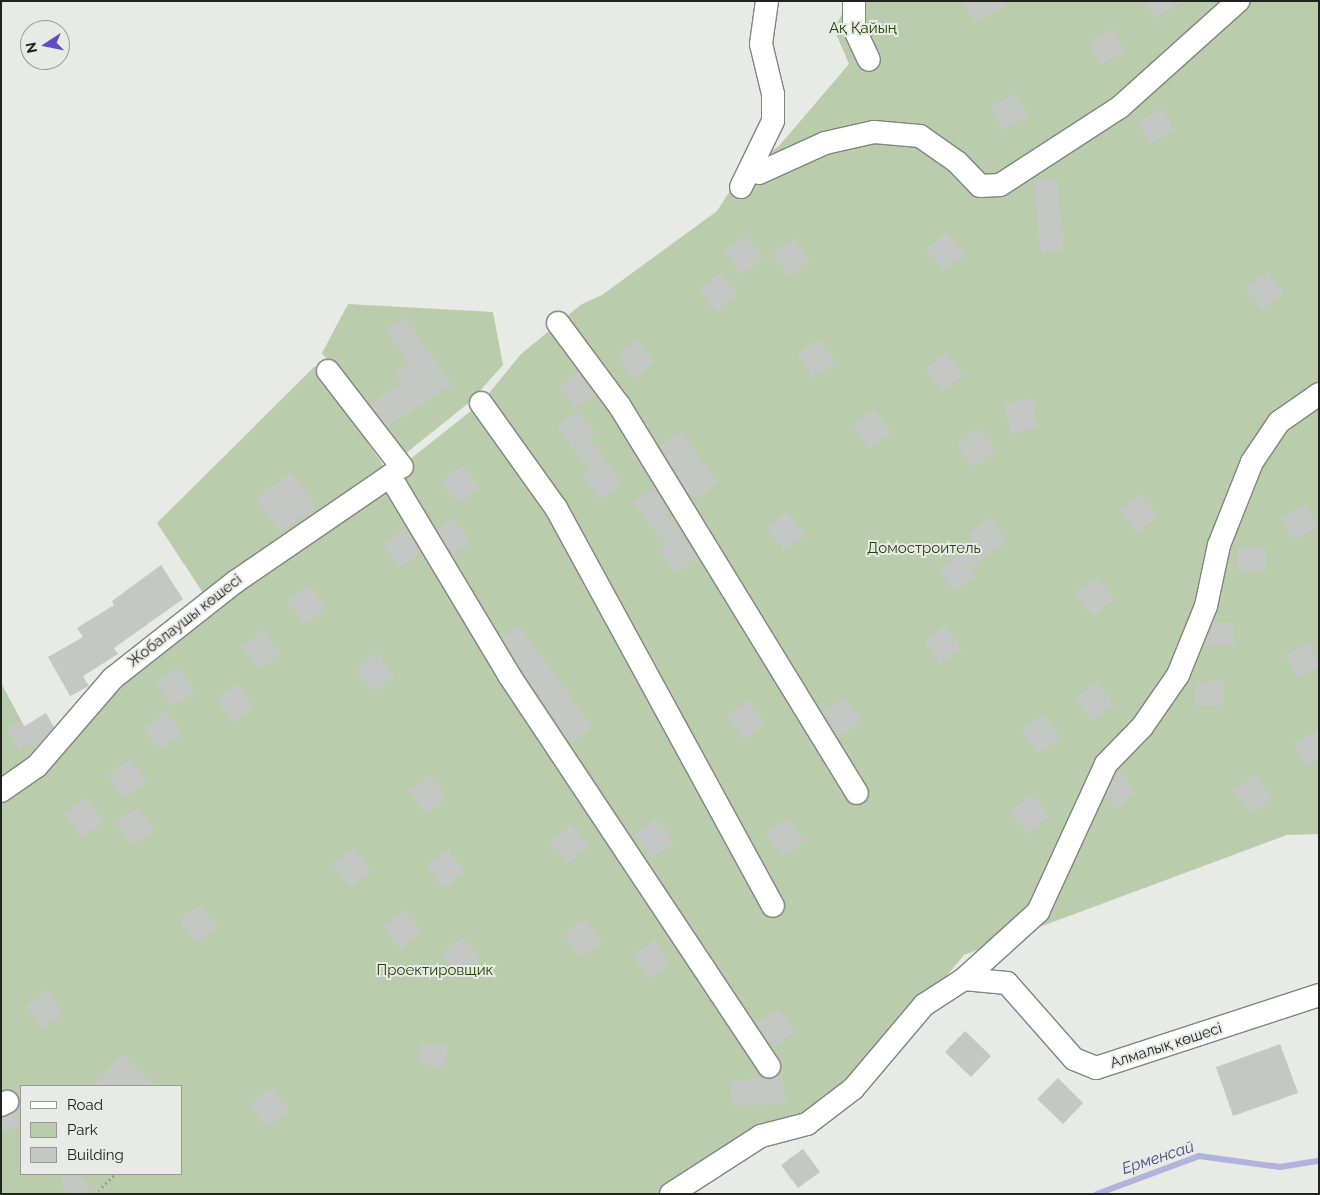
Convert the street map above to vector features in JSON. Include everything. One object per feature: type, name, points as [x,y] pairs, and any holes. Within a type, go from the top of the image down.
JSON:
[{"type":"street","points":[[767,1],[761,44],[773,94],[773,121],[750,180],[825,143],[874,132],[920,136],[957,162],[980,186],[1000,185],[1120,107],[1238,1]]},
{"type":"street","points":[[854,1],[854,28],[869,60]]},
{"type":"street","points":[[558,323],[619,405],[857,793]]},
{"type":"street","points":[[328,371],[396,471],[509,675],[769,1067]]},
{"type":"street","points":[[671,1194],[761,1136],[807,1124],[853,1089],[924,1005],[964,979],[1038,912],[1106,764],[1142,727],[1178,675],[1206,606],[1219,545],[1252,462],[1279,422],[1319,394]]},
{"type":"street","points":[[481,403],[556,508],[773,906]]},
{"type":"street","name":"Жобалаушы көшесі","points":[[1,791],[36,766],[113,678],[235,582],[396,471]]},
{"type":"street","name":"Алмалық көшесі","points":[[964,979],[1007,983],[1074,1059],[1096,1068],[1319,994]]},
{"type":"path","points":[[95,1194],[113,1175]]},
{"type":"green space","name":"Домостроитель","points":[[849,1],[1319,1],[1319,834],[1287,835],[964,955],[853,1089],[671,1194],[1,1194],[1,683],[42,759],[209,602],[157,523],[315,366],[390,475],[481,403],[521,354],[582,304],[602,295],[717,211],[742,172],[779,146],[849,64],[834,29]]},
{"type":"green space","points":[[348,304],[493,312],[503,365],[471,401],[400,458],[322,353]]},
{"type":"building","points":[[963,1],[1013,1],[975,23]]},
{"type":"building","points":[[1145,1],[1184,1],[1155,18]]},
{"type":"building","points":[[1112,29],[1125,51],[1101,65],[1088,43]]},
{"type":"building","points":[[1015,93],[1028,116],[1004,130],[991,107]]},
{"type":"building","points":[[1161,108],[1174,130],[1150,144],[1137,122]]},
{"type":"building","points":[[1057,179],[1064,250],[1041,253],[1033,181]]},
{"type":"building","points":[[948,232],[965,255],[944,271],[926,248]]},
{"type":"building","points":[[746,235],[763,258],[741,274],[724,251]]},
{"type":"building","points":[[793,238],[810,261],[789,277],[772,254]]},
{"type":"building","points":[[1267,271],[1284,294],[1262,310],[1245,287]]},
{"type":"building","points":[[720,272],[737,295],[716,312],[699,289]]},
{"type":"building","points":[[404,317],[452,385],[387,426],[370,404],[402,384],[395,372],[408,364],[386,328]]},
{"type":"building","points":[[637,339],[655,362],[633,378],[616,355]]},
{"type":"building","points":[[819,339],[836,362],[814,378],[797,355]]},
{"type":"building","points":[[946,352],[963,375],[942,392],[925,369]]},
{"type":"building","points":[[578,372],[595,395],[576,409],[559,386]]},
{"type":"building","points":[[1032,398],[1038,428],[1011,434],[1004,403]]},
{"type":"building","points":[[874,409],[891,432],[870,449],[853,425]]},
{"type":"building","points":[[578,411],[596,434],[589,439],[622,483],[600,500],[583,477],[590,471],[557,427]]},
{"type":"building","points":[[979,428],[996,451],[974,467],[957,444]]},
{"type":"building","points":[[680,431],[718,482],[697,499],[690,495],[660,446]]},
{"type":"building","points":[[463,465],[480,488],[458,504],[441,481]]},
{"type":"building","points":[[292,472],[316,507],[280,532],[256,497]]},
{"type":"building","points":[[654,487],[669,511],[665,514],[697,557],[676,573],[659,550],[666,545],[633,502]]},
{"type":"building","points":[[1141,494],[1158,517],[1137,533],[1119,510]]},
{"type":"building","points":[[1305,505],[1318,527],[1294,541],[1281,518]]},
{"type":"building","points":[[788,512],[805,535],[784,551],[767,528]]},
{"type":"building","points":[[991,518],[1008,541],[971,568],[977,576],[955,592],[938,569],[975,542],[969,534]]},
{"type":"building","points":[[454,519],[471,542],[453,555],[438,530]]},
{"type":"building","points":[[405,528],[420,552],[400,568],[383,544]]},
{"type":"building","points":[[1238,547],[1266,547],[1266,570],[1238,570]]},
{"type":"building","points":[[161,565],[183,599],[114,648],[118,654],[83,676],[89,686],[70,696],[48,657],[83,637],[77,628],[114,605],[112,601]]},
{"type":"building","points":[[1097,577],[1114,600],[1092,616],[1075,593]]},
{"type":"building","points":[[309,585],[326,608],[304,624],[287,601]]},
{"type":"building","points":[[1213,623],[1233,623],[1233,646],[1205,646]]},
{"type":"building","points":[[519,626],[592,727],[570,743],[503,639]]},
{"type":"building","points":[[945,626],[962,649],[941,665],[924,642]]},
{"type":"building","points":[[263,630],[281,653],[259,669],[242,647]]},
{"type":"building","points":[[1309,642],[1319,666],[1298,678],[1285,655]]},
{"type":"building","points":[[377,653],[395,676],[373,692],[356,669]]},
{"type":"building","points":[[178,667],[195,690],[173,706],[156,683]]},
{"type":"building","points":[[1223,681],[1223,705],[1195,705],[1195,682]]},
{"type":"building","points":[[1097,682],[1114,705],[1093,721],[1075,698]]},
{"type":"building","points":[[237,684],[254,707],[233,723],[216,700]]},
{"type":"building","points":[[844,697],[862,720],[840,736],[823,713]]},
{"type":"building","points":[[748,700],[765,723],[744,740],[727,717]]},
{"type":"building","points":[[166,711],[183,734],[161,750],[144,728]]},
{"type":"building","points":[[46,713],[54,727],[36,748],[32,742],[18,750],[7,728],[20,721],[23,727]]},
{"type":"building","points":[[1043,714],[1060,737],[1039,753],[1021,730]]},
{"type":"building","points":[[1319,729],[1319,759],[1307,766],[1294,743]]},
{"type":"building","points":[[130,759],[147,782],[125,798],[108,775]]},
{"type":"building","points":[[1119,770],[1136,793],[1115,809],[1105,797]]},
{"type":"building","points":[[430,775],[447,798],[426,814],[409,791]]},
{"type":"building","points":[[1255,775],[1272,798],[1251,814],[1233,791]]},
{"type":"building","points":[[1032,794],[1049,817],[1027,834],[1010,811]]},
{"type":"building","points":[[86,798],[103,821],[81,837],[64,814]]},
{"type":"building","points":[[138,807],[155,830],[133,846],[116,823]]},
{"type":"building","points":[[787,818],[805,841],[783,857],[766,834]]},
{"type":"building","points":[[656,819],[674,842],[652,859],[635,835]]},
{"type":"building","points":[[572,824],[589,847],[568,864],[550,841]]},
{"type":"building","points":[[354,848],[371,871],[349,887],[332,864]]},
{"type":"building","points":[[448,849],[465,872],[444,888],[426,865]]},
{"type":"building","points":[[201,904],[218,927],[196,943],[179,920]]},
{"type":"building","points":[[405,910],[422,933],[400,949],[383,926]]},
{"type":"building","points":[[585,919],[602,942],[581,958],[564,935]]},
{"type":"building","points":[[463,937],[480,960],[458,976],[441,953]]},
{"type":"building","points":[[654,940],[671,963],[649,979],[632,956]]},
{"type":"building","points":[[47,990],[64,1013],[43,1029],[26,1006]]},
{"type":"building","points":[[779,1008],[796,1031],[774,1047],[757,1024]]},
{"type":"building","points":[[965,1031],[991,1056],[971,1077],[945,1052]]},
{"type":"building","points":[[421,1042],[448,1047],[444,1068],[418,1064]]},
{"type":"building","points":[[1280,1044],[1298,1093],[1233,1116],[1216,1067]]},
{"type":"building","points":[[122,1055],[154,1085],[93,1085]]},
{"type":"building","points":[[782,1075],[785,1104],[733,1105],[730,1082]]},
{"type":"building","points":[[1058,1078],[1083,1103],[1063,1124],[1037,1099]]},
{"type":"building","points":[[272,1088],[289,1111],[267,1127],[250,1104]]},
{"type":"building","points":[[15,1112],[20,1124],[1,1133],[1,1118]]},
{"type":"building","points":[[803,1149],[820,1172],[798,1188],[781,1165]]},
{"type":"building","points":[[67,1175],[77,1175],[89,1186],[82,1194],[72,1194],[60,1182]]},
{"type":"waterway","name":"Ерменсай","points":[[1097,1194],[1199,1156],[1280,1167],[1319,1161]]},
{"type":"park label","name":"Ақ Қайың","points":[[863,29]]},
{"type":"park label","name":"Проектировщик","points":[[435,971]]}]
